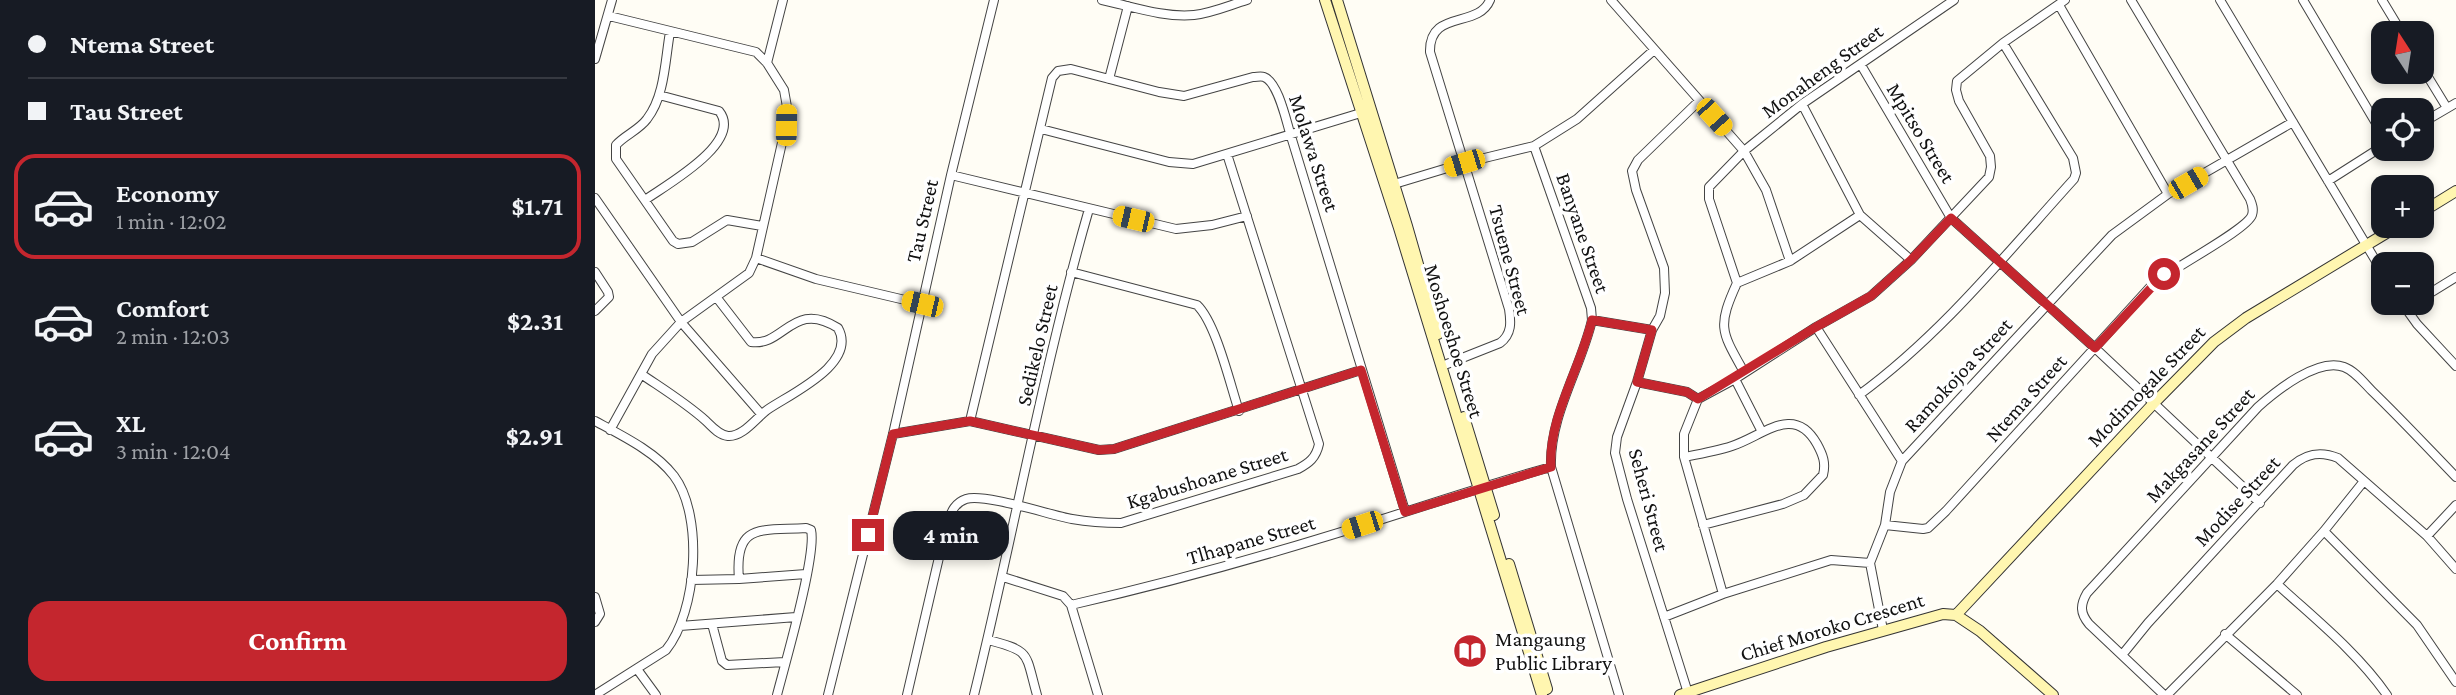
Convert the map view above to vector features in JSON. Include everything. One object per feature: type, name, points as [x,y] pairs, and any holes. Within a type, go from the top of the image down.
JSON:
[{"type":"street","points":[[595,59],[612,0]]},
{"type":"street","points":[[767,63],[783,0]]},
{"type":"street","name":"Tau Street","points":[[828,695],[893,434],[951,175],[994,0]]},
{"type":"street","points":[[1102,0],[1166,14],[1195,15],[1247,0]]},
{"type":"street","name":"Moshoeshoe Street","points":[[1325,0],[1366,111]]},
{"type":"street","name":"Moshoeshoe Street","points":[[1337,0],[1366,111],[1545,694]]},
{"type":"street","name":"Tsuene Street","points":[[1447,364],[1500,344],[1506,338],[1510,326],[1509,309],[1430,52],[1432,37],[1444,24],[1479,14],[1490,0]]},
{"type":"street","points":[[1611,0],[1744,151],[1769,199],[1790,261]]},
{"type":"street","name":"Monaheng Street","points":[[1737,283],[1717,228],[1708,192],[1713,181],[1744,151],[1802,104],[1954,0]]},
{"type":"street","name":"Ntema Street","points":[[1885,525],[1923,530],[1928,528],[2164,274],[2248,221],[2253,207],[2131,0]]},
{"type":"street","points":[[2220,0],[2371,253]]},
{"type":"street","points":[[2303,0],[2371,115]]},
{"type":"street","points":[[2382,0],[2395,21]]},
{"type":"street","points":[[1723,594],[1685,457],[1685,435],[1698,399],[1871,296],[1911,260],[1989,177],[1991,167],[1986,147],[1959,101],[1957,81],[2003,43],[2062,2],[2168,194]]},
{"type":"street","points":[[1109,79],[1128,6]]},
{"type":"street","points":[[609,16],[756,52],[767,63],[784,90],[786,125],[756,258],[749,273],[681,322],[652,354],[611,430]]},
{"type":"street","points":[[670,32],[659,95],[645,122],[621,140],[615,149],[616,159],[673,241],[678,244],[692,242],[727,220],[762,226]]},
{"type":"street","points":[[1859,395],[1897,368],[1916,349],[2074,179],[2076,173],[2073,158],[2003,43]]},
{"type":"street","points":[[1389,186],[1464,163],[1534,146],[1577,119],[1654,50]]},
{"type":"street","name":"Mpitso Street","points":[[1861,65],[1951,218],[2154,402],[2260,503]]},
{"type":"street","name":"Molawa Street","points":[[970,421],[1052,78],[1058,71],[1072,69],[1184,96],[1253,77],[1265,77],[1277,94],[1290,133],[1405,512]]},
{"type":"street","points":[[2433,84],[2447,108]]},
{"type":"street","points":[[645,200],[717,145],[724,126],[723,116],[719,111],[659,95]]},
{"type":"street","name":"Seheri Street","points":[[1684,694],[1615,453],[1617,437],[1652,330],[1664,302],[1664,268],[1636,190],[1632,171],[1639,160],[1699,101]]},
{"type":"street","points":[[2434,116],[2456,103]]},
{"type":"street","points":[[1802,104],[1860,215],[1911,260]]},
{"type":"street","points":[[1041,129],[1169,162],[1193,164],[1366,111]]},
{"type":"street","name":"Ramokojoa Street","points":[[1870,563],[1885,525],[1890,492],[1902,461],[2112,235],[2168,194],[2293,122]]},
{"type":"street","name":"Banyane Street","points":[[1534,146],[1591,308],[1592,320],[1555,432],[1550,454],[1551,467],[1619,695]]},
{"type":"street","name":"Kgabushoane Street","points":[[907,695],[947,523],[960,502],[977,498],[1080,520],[1121,523],[1297,469],[1315,456],[1319,444],[1227,154]]},
{"type":"street","points":[[2328,181],[2371,154]]},
{"type":"street","points":[[951,175],[1187,230],[1247,216]]},
{"type":"street","name":"Moshoeshoe Street","points":[[1389,186],[1447,364],[1482,486]]},
{"type":"street","points":[[2434,205],[2456,191]]},
{"type":"street","points":[[595,198],[681,322],[761,414]]},
{"type":"street","name":"Sedikelo Street","points":[[974,695],[1071,272],[1089,209]]},
{"type":"street","points":[[1744,372],[1727,343],[1724,331],[1723,318],[1737,283],[1790,261],[1860,215]]},
{"type":"street","name":"Modimogale Street","points":[[1956,615],[2154,402],[2228,331],[2378,238]]},
{"type":"street","points":[[756,258],[816,279],[922,304]]},
{"type":"street","points":[[595,272],[608,297],[595,312]]},
{"type":"street","points":[[1071,272],[1197,304],[1206,316],[1216,342],[1238,411]]},
{"type":"street","points":[[2434,291],[2456,277]]},
{"type":"street","points":[[641,374],[696,412],[721,434],[731,436],[742,431],[761,414],[829,368],[838,355],[840,332],[835,326],[815,320],[802,319],[768,340],[761,343],[751,342],[717,298]]},
{"type":"street","points":[[2411,315],[2456,366]]},
{"type":"street","points":[[1592,320],[1652,330]]},
{"type":"street","points":[[1816,327],[1902,461]]},
{"type":"street","name":"Makgasane Street","points":[[2166,695],[2085,619],[2082,601],[2275,391],[2308,372],[2342,366],[2382,401],[2456,477]]},
{"type":"street","points":[[893,434],[970,421],[1099,450],[1114,449],[1361,370]]},
{"type":"street","points":[[1735,379],[1762,432]]},
{"type":"street","points":[[1637,382],[1687,392],[1698,399]]},
{"type":"street","points":[[595,421],[653,457],[674,476],[689,506],[693,536],[691,580],[680,626],[666,650],[595,695]]},
{"type":"street","points":[[1685,457],[1732,446],[1788,423],[1805,429],[1813,437],[1824,458],[1823,475],[1804,495],[1783,504],[1703,525]]},
{"type":"street","name":"Modise Street","points":[[2122,654],[2293,466],[2313,454],[2328,454],[2338,458],[2427,536],[2456,569]]},
{"type":"street","name":"Tlhapane Street","points":[[1071,606],[1161,585],[1551,467]]},
{"type":"street","points":[[2166,695],[2277,584],[2364,481]]},
{"type":"street","points":[[2427,536],[2456,505]]},
{"type":"street","points":[[739,579],[737,562],[740,545],[751,534],[809,528],[812,539],[806,574],[777,695]]},
{"type":"street","points":[[2324,531],[2405,611],[2456,682]]},
{"type":"street","points":[[1664,617],[1723,594],[1831,560],[1870,563],[1883,631]]},
{"type":"street","points":[[691,580],[806,574]]},
{"type":"street","points":[[1003,577],[1063,596],[1071,606],[1098,695]]},
{"type":"street","points":[[2277,584],[2363,664],[2387,695]]},
{"type":"street","points":[[595,597],[600,609],[595,622]]},
{"type":"street","name":"Chief Moroko Crescent","points":[[1684,694],[1713,690],[1826,646],[1943,614],[1956,615],[1980,631],[2053,695]]},
{"type":"street","points":[[680,626],[796,617]]},
{"type":"street","points":[[712,624],[719,654],[727,665],[785,662]]},
{"type":"street","points":[[2225,634],[2297,695]]},
{"type":"street","points":[[988,640],[1016,647],[1023,652],[1037,695]]},
{"type":"street","points":[[637,669],[656,695]]},
{"type":"place","name":"Mangaung Public Library","points":[[1470,651]]},
{"type":"route","points":[[868,535],[893,434],[970,421],[1099,450],[1114,449],[1361,370],[1405,512],[1551,467],[1550,454],[1555,432],[1592,320],[1652,330],[1637,382],[1687,392],[1698,399],[1871,296],[1911,260],[1951,218],[2095,348],[2164,274]]}]
